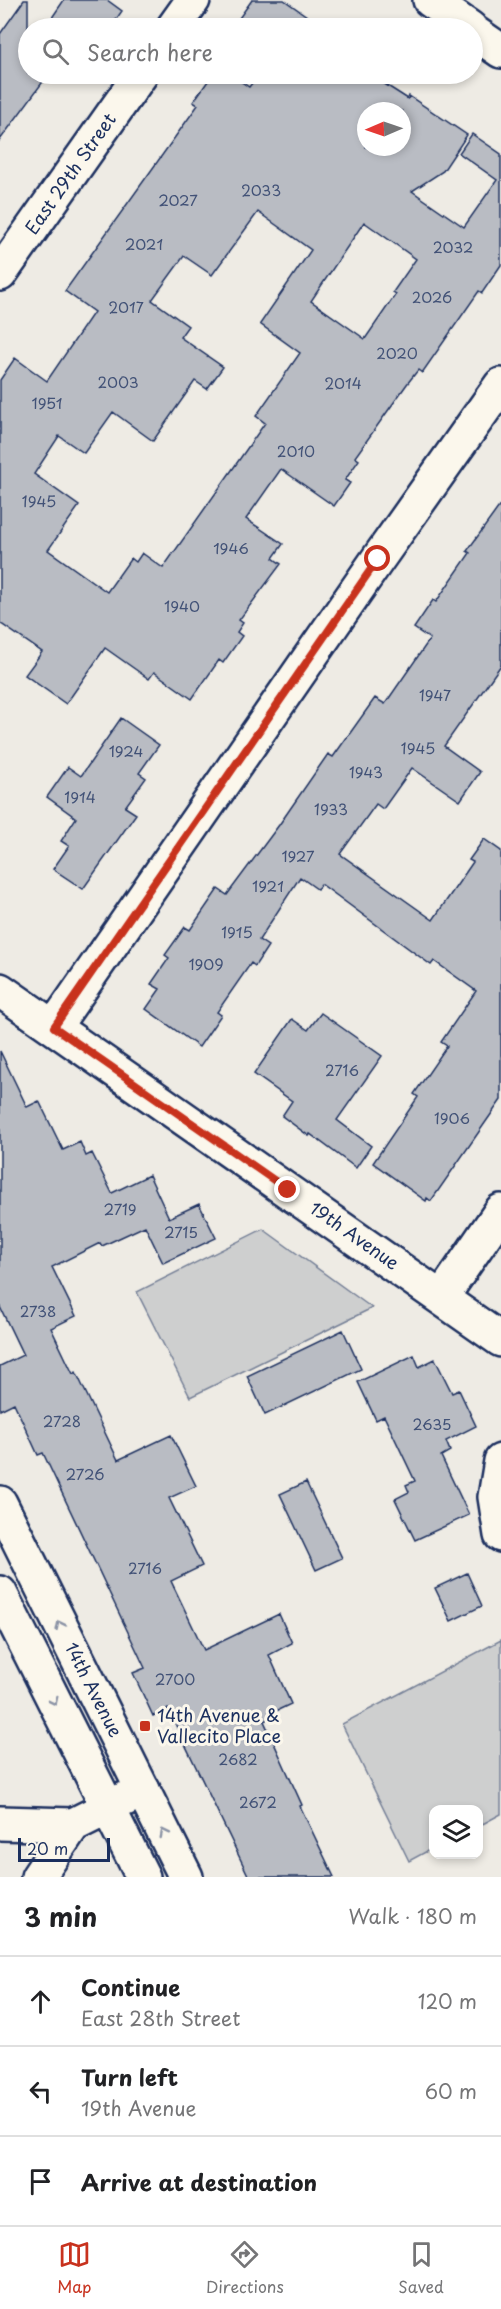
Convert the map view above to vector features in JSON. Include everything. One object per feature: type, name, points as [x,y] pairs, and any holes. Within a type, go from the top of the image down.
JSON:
[{"type":"street","points":[[180,18],[193,0]]},
{"type":"street","points":[[430,0],[455,18]]},
{"type":"street","points":[[483,38],[501,51]]},
{"type":"street","name":"East 29th Street","points":[[0,274],[134,84]]},
{"type":"street","points":[[54,1027],[501,385]]},
{"type":"street","name":"19th Avenue","points":[[0,990],[501,1340]]},
{"type":"street","points":[[442,1297],[501,1211]]},
{"type":"street","points":[[500,1464],[495,1497],[501,1535]]},
{"type":"street","name":"14th Avenue","points":[[0,1503],[186,1877]]},
{"type":"street","points":[[0,1593],[142,1877]]},
{"type":"street","points":[[0,1823],[73,1825],[143,1790]]},
{"type":"street","points":[[38,1877],[73,1825]]},
{"type":"shaded area","points":[[263,1229],[372,1308],[190,1397],[137,1292]]},
{"type":"shaded area","points":[[501,1640],[501,1814],[483,1824],[483,1805],[429,1805],[429,1850],[409,1861],[342,1724]]},
{"type":"building","points":[[24,0],[28,0],[28,18],[18,18],[18,84],[41,84],[0,140],[0,34]]},
{"type":"building","points":[[64,0],[107,0],[122,11],[117,18],[52,18]]},
{"type":"building","points":[[252,0],[284,0],[310,18],[239,18]]},
{"type":"building","points":[[206,84],[245,84],[249,87],[251,84],[385,84],[408,99],[409,96],[467,135],[443,171],[412,191],[464,227],[497,180],[459,153],[472,134],[501,154],[501,265],[482,293],[479,291],[422,373],[418,370],[407,384],[355,457],[359,460],[345,480],[350,483],[334,506],[281,469],[246,519],[283,544],[273,558],[281,564],[239,620],[243,623],[237,632],[242,636],[223,663],[219,660],[192,699],[154,672],[149,679],[105,648],[66,704],[25,675],[42,652],[0,623],[0,380],[15,358],[47,381],[94,312],[65,291],[198,105],[193,102]],"holes":[[[258,212],[311,250],[260,324],[300,353],[256,416],[265,423],[163,568],[142,553],[136,562],[131,558],[107,592],[48,550],[79,506],[34,474],[59,436],[84,453],[113,412],[153,441],[195,381],[207,389],[223,367],[180,337],[188,326],[152,300],[184,256],[212,275]],[[364,222],[416,259],[393,292],[396,294],[365,339],[311,301]]]},
{"type":"building","points":[[501,504],[501,665],[444,746],[480,772],[460,801],[412,768],[383,809],[376,804],[340,854],[433,920],[473,862],[469,860],[484,839],[501,851],[501,1100],[431,1201],[427,1198],[426,1201],[373,1163],[418,1097],[414,1094],[447,1046],[441,1042],[476,991],[434,961],[431,965],[321,884],[317,889],[300,877],[259,940],[268,946],[255,966],[251,963],[217,1012],[221,1015],[199,1047],[146,1009],[160,989],[151,984],[169,958],[165,955],[185,927],[190,930],[218,889],[227,895],[328,754],[333,757],[375,698],[385,704],[430,639],[414,628],[433,600],[436,602],[470,553],[467,551]]},
{"type":"building","points":[[121,718],[159,745],[139,773],[146,778],[125,807],[136,814],[83,889],[53,869],[69,846],[61,841],[76,818],[47,797],[68,767],[81,776]]},
{"type":"building","points":[[321,1013],[382,1056],[337,1120],[371,1146],[356,1168],[282,1116],[292,1101],[254,1074],[292,1019],[308,1030]]},
{"type":"building","points":[[0,1051],[27,1107],[39,1101],[63,1150],[80,1142],[86,1156],[92,1153],[112,1193],[149,1175],[169,1218],[199,1204],[216,1238],[163,1263],[145,1226],[102,1246],[100,1243],[52,1267],[76,1316],[51,1328],[73,1374],[76,1372],[118,1460],[171,1435],[196,1486],[169,1498],[202,1566],[171,1581],[204,1650],[279,1614],[292,1643],[269,1655],[291,1704],[274,1712],[275,1715],[264,1721],[302,1805],[300,1806],[334,1877],[249,1877],[168,1709],[153,1716],[133,1673],[145,1668],[43,1453],[38,1455],[14,1403],[0,1410],[0,1366],[23,1355],[0,1307]]},
{"type":"building","points":[[343,1330],[361,1369],[265,1415],[247,1376]]},
{"type":"building","points":[[414,1355],[419,1367],[435,1359],[452,1393],[459,1390],[476,1426],[446,1441],[450,1451],[441,1456],[469,1515],[415,1540],[395,1499],[409,1492],[406,1485],[415,1481],[384,1416],[376,1420],[358,1382]]},
{"type":"building","points":[[306,1482],[342,1558],[316,1570],[280,1494]]},
{"type":"building","points":[[467,1573],[482,1606],[451,1621],[435,1588]]},
{"type":"place","name":"14th Avenue & Vallecito Place","points":[[145,1726]]},
{"type":"route","points":[[288,1190],[54,1027],[378,559]]}]
